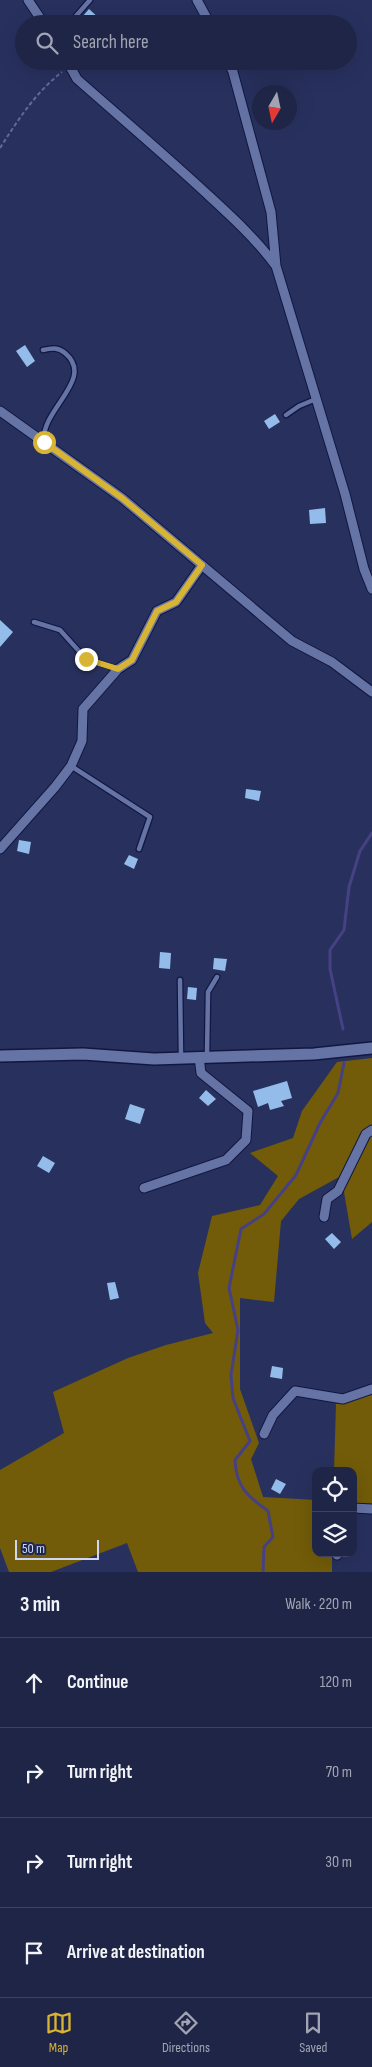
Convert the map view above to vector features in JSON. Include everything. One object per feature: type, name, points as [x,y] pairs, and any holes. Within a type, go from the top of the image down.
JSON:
[{"type":"street","points":[[28,0],[38,15]]},
{"type":"street","points":[[197,0],[205,15]]},
{"type":"street","points":[[72,70],[77,78],[180,169],[262,246],[276,266]]},
{"type":"street","points":[[232,70],[271,212],[276,266],[345,494],[364,569],[372,589]]},
{"type":"street","points":[[0,411],[122,498],[292,641],[332,662],[372,692]]},
{"type":"street","points":[[0,849],[71,766],[82,741],[83,709],[118,669],[132,660],[157,611],[176,602],[202,565]]},
{"type":"street","points":[[0,1056],[83,1054],[154,1059],[314,1054],[372,1048]]},
{"type":"street","points":[[144,1188],[226,1160],[246,1140],[248,1111],[201,1073],[203,1057]]},
{"type":"street","points":[[324,1217],[327,1199],[338,1191],[366,1134],[372,1130]]},
{"type":"street","points":[[264,1434],[273,1415],[295,1391],[342,1399],[372,1389]]},
{"type":"street","points":[[357,1508],[372,1509]]},
{"type":"lane","points":[[78,15],[90,0]]},
{"type":"lane","points":[[43,350],[53,347],[64,352],[72,360],[75,370],[71,386],[48,418],[43,430],[44,442]]},
{"type":"lane","points":[[286,415],[316,399]]},
{"type":"lane","points":[[34,622],[60,630],[86,659],[118,669]]},
{"type":"lane","points":[[71,766],[150,817],[139,849]]},
{"type":"lane","points":[[203,1057],[208,992],[217,977]]},
{"type":"lane","points":[[180,980],[181,1058]]},
{"type":"path","points":[[0,148],[20,117],[44,86],[61,70]]},
{"type":"shaded area","points":[[372,1058],[372,1125],[363,1130],[341,1176],[299,1199],[281,1221],[274,1302],[240,1298],[240,1389],[259,1443],[251,1459],[263,1497],[312,1500],[312,1557],[332,1557],[332,1572],[138,1572],[127,1543],[51,1572],[9,1572],[0,1548],[0,1470],[64,1433],[53,1392],[128,1358],[166,1345],[213,1333],[205,1323],[198,1273],[212,1216],[260,1205],[278,1176],[250,1153],[293,1138],[302,1111],[337,1062]]},
{"type":"shaded area","points":[[372,1136],[372,1222],[352,1239],[343,1186],[366,1138]]},
{"type":"shaded area","points":[[372,1392],[372,1504],[357,1503],[357,1467],[334,1467],[336,1404]]},
{"type":"building","points":[[89,9],[96,15],[84,15]]},
{"type":"building","points":[[25,345],[35,361],[27,367],[16,351]]},
{"type":"building","points":[[275,414],[280,422],[269,429],[264,421]]},
{"type":"building","points":[[325,508],[326,523],[310,524],[309,510]]},
{"type":"building","points":[[0,620],[13,632],[0,647]]},
{"type":"building","points":[[246,789],[261,791],[259,801],[245,798]]},
{"type":"building","points":[[19,840],[31,842],[29,854],[17,851]]},
{"type":"building","points":[[129,855],[138,859],[134,869],[124,864]]},
{"type":"building","points":[[160,952],[171,953],[170,969],[159,968]]},
{"type":"building","points":[[214,958],[227,959],[225,971],[213,969]]},
{"type":"building","points":[[188,987],[197,988],[196,1000],[187,999]]},
{"type":"building","points":[[287,1081],[292,1098],[281,1101],[284,1106],[270,1110],[268,1103],[258,1107],[253,1091]]},
{"type":"building","points":[[206,1090],[216,1099],[208,1106],[199,1098]]},
{"type":"building","points":[[130,1104],[145,1109],[140,1124],[125,1119]]},
{"type":"building","points":[[43,1156],[55,1163],[49,1173],[37,1166]]},
{"type":"building","points":[[332,1233],[341,1242],[334,1249],[325,1239]]},
{"type":"building","points":[[115,1282],[119,1298],[110,1300],[107,1283]]},
{"type":"building","points":[[272,1366],[283,1368],[282,1379],[270,1377]]},
{"type":"building","points":[[276,1479],[286,1484],[280,1494],[271,1489]]},
{"type":"waterway","points":[[343,1029],[330,969],[330,950],[344,930],[349,887],[360,851],[372,833]]},
{"type":"waterway","points":[[263,1572],[264,1547],[273,1537],[268,1511],[244,1490],[240,1484],[236,1469],[235,1460],[250,1441],[233,1398],[231,1375],[238,1330],[229,1288],[241,1229],[264,1214],[296,1175],[320,1123],[338,1093],[344,1063]]},
{"type":"route","points":[[44,442],[122,498],[202,565],[176,602],[157,611],[132,660],[118,669],[86,659]]}]
